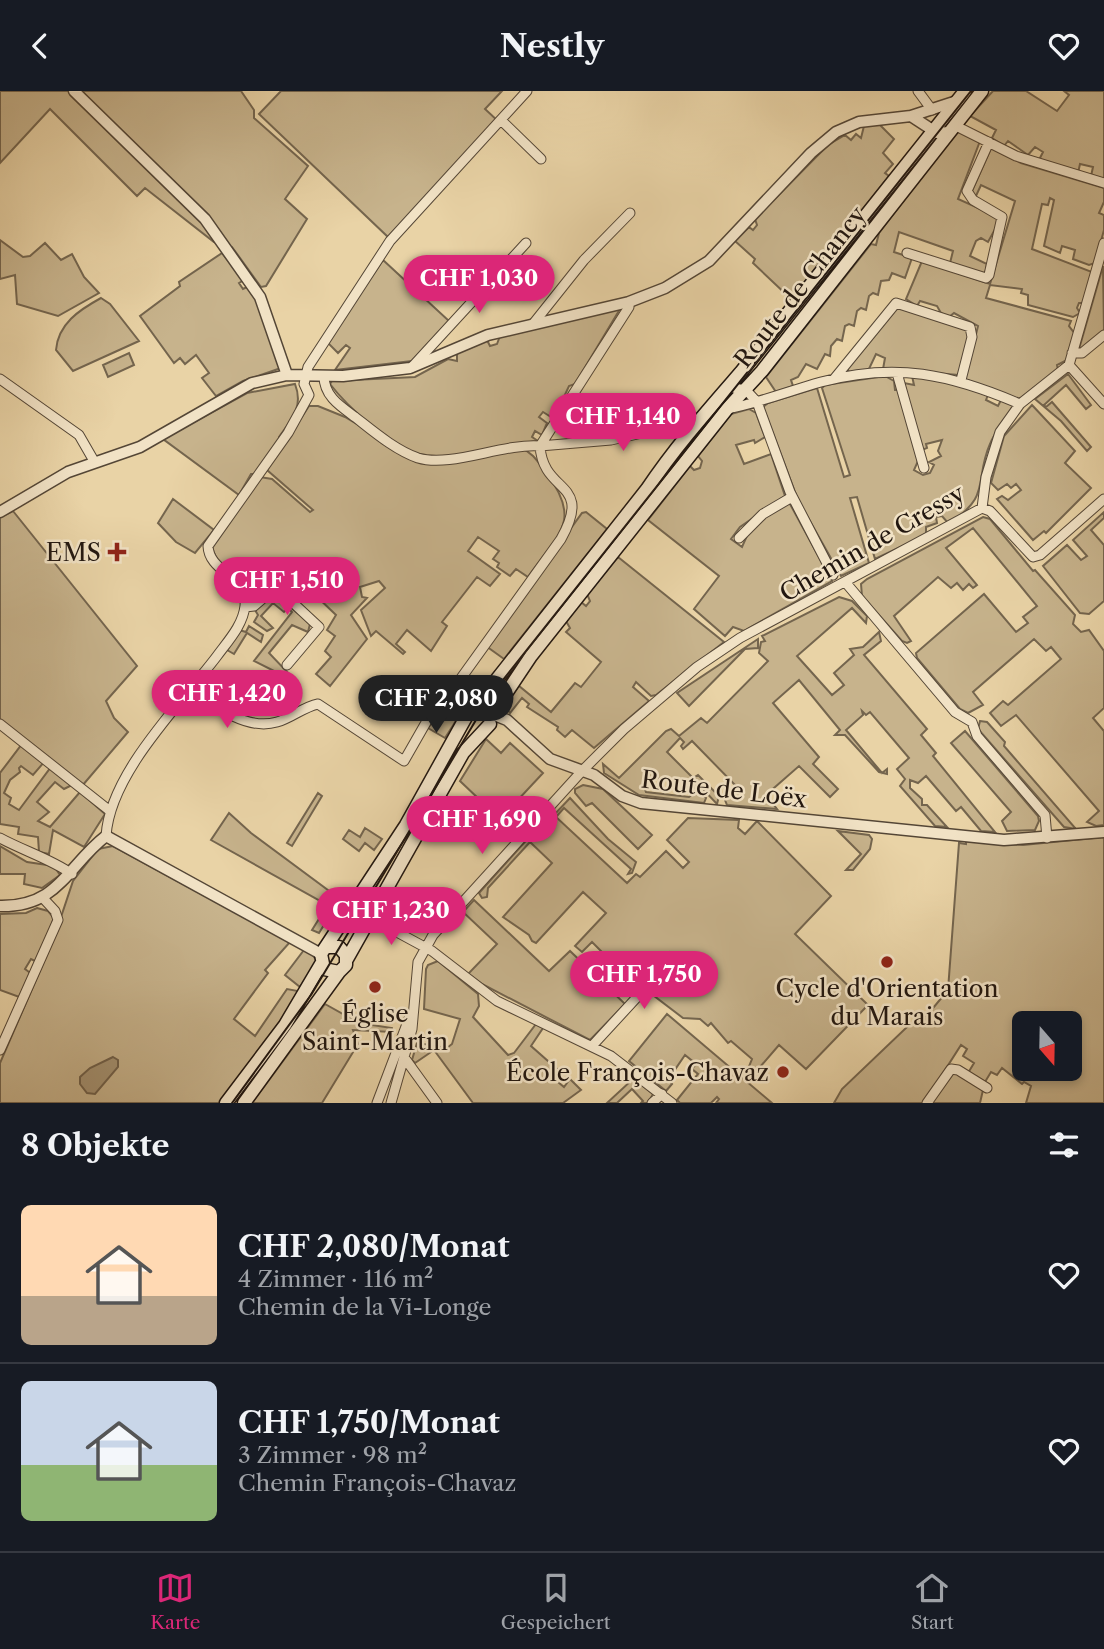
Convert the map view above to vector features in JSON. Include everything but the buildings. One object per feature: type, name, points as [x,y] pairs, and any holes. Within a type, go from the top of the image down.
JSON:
[{"type":"main road","name":"Route de Chancy","points":[[339,972],[463,753],[495,716],[531,656],[982,91]]},
{"type":"main road","name":"Route de Chancy","points":[[226,1103],[285,1025],[324,955],[412,814],[477,702],[648,489],[694,426],[961,96]]},
{"type":"main road","points":[[491,699],[495,716],[476,722],[477,702],[491,699]]},
{"type":"main road","points":[[339,972],[327,971],[324,955],[341,948],[347,959]]},
{"type":"main road","points":[[244,1103],[339,972]]},
{"type":"street","points":[[74,91],[205,219],[260,297],[288,375]]},
{"type":"street","points":[[309,395],[304,384],[315,356],[390,241],[527,91]]},
{"type":"street","points":[[918,91],[921,115],[933,131],[952,128],[1028,160],[1104,183]]},
{"type":"street","points":[[0,512],[68,472],[140,447],[238,389],[288,375],[324,376],[410,368],[488,335],[629,302],[677,282],[701,268],[832,135],[859,122],[921,115],[961,96]]},
{"type":"street","points":[[502,121],[541,159]]},
{"type":"street","points":[[907,253],[986,278],[989,275],[1002,217],[973,200],[967,191],[989,142]]},
{"type":"street","points":[[533,324],[584,260],[630,213]]},
{"type":"street","points":[[410,368],[526,243]]},
{"type":"street","points":[[1104,243],[1069,365],[1104,404]]},
{"type":"street","points":[[541,450],[629,307],[629,302]]},
{"type":"street","points":[[834,379],[896,303],[970,327],[972,337],[961,380]]},
{"type":"street","points":[[1073,353],[1082,353],[1104,335]]},
{"type":"street","points":[[432,344],[441,356]]},
{"type":"street","name":"Chemin de Cressy","points":[[582,771],[624,729],[708,660],[740,638],[982,508],[996,441],[1020,404],[1069,365]]},
{"type":"street","points":[[727,409],[834,379],[897,373],[932,373],[961,380],[1020,404]]},
{"type":"street","points":[[897,373],[924,468]]},
{"type":"street","points":[[324,376],[326,391],[355,417],[417,457],[439,459],[516,446],[541,450],[611,440],[686,423],[694,426]]},
{"type":"street","points":[[0,379],[79,435],[94,461]]},
{"type":"street","points":[[726,387],[746,390],[757,402],[792,497],[834,575]]},
{"type":"street","points":[[0,906],[23,904],[42,897],[72,874],[106,836],[110,811],[143,748],[233,634],[245,607],[241,586],[210,559],[208,546],[288,433],[309,395],[326,391]]},
{"type":"street","points":[[192,689],[236,718],[262,724],[277,723],[318,704],[404,761],[448,694],[561,539],[573,517],[571,500],[548,471],[541,450]]},
{"type":"street","points":[[739,538],[763,514],[792,497]]},
{"type":"street","points":[[982,508],[990,511],[1033,557],[1040,555],[1104,499]]},
{"type":"street","points":[[846,583],[955,712],[972,722],[976,736],[1045,815],[1047,838]]},
{"type":"street","points":[[245,607],[254,607],[276,587],[319,627],[287,665]]},
{"type":"street","points":[[459,681],[477,702]]},
{"type":"street","name":"Route de Loëx","points":[[495,716],[508,720],[550,759],[598,778],[622,796],[641,803],[991,839],[1047,838],[1104,832]]},
{"type":"street","points":[[0,724],[110,811]]},
{"type":"street","points":[[391,1103],[406,1060],[418,962],[425,947],[502,856],[582,771]]},
{"type":"street","points":[[106,836],[324,955]]},
{"type":"street","points":[[0,838],[34,856],[57,863],[72,874]]},
{"type":"street","points":[[0,1050],[58,920],[55,911],[42,897]]},
{"type":"street","points":[[371,918],[425,947],[497,1000],[592,1046],[672,1103]]},
{"type":"street","points":[[592,1046],[674,957]]},
{"type":"street","points":[[377,1103],[412,1011]]},
{"type":"street","points":[[406,1060],[437,1103]]},
{"type":"street","points":[[927,1103],[951,1069],[958,1070],[987,1088]]},
{"type":"street","points":[[652,1103],[662,1094]]},
{"type":"shaded area","points":[[0,91],[241,91],[254,110],[254,118],[308,166],[285,199],[307,219],[266,286],[261,287],[232,247],[214,242],[145,188],[137,196],[50,109],[0,163]]},
{"type":"shaded area","points":[[281,91],[502,91],[485,109],[499,122],[388,237],[259,114]]},
{"type":"shaded area","points":[[993,91],[1026,91],[1057,111],[1069,95],[1064,91],[1104,91],[1104,180],[1091,176],[1093,167],[1080,164],[1078,173],[1039,160],[1043,152],[1035,147],[1028,155],[1008,141],[1004,146],[992,138],[996,130],[970,116]]},
{"type":"shaded area","points":[[879,124],[894,139],[883,153],[893,164],[885,173],[889,176],[791,299],[753,263],[755,259],[735,241],[749,227],[753,230],[757,225],[755,219],[828,145],[845,135],[851,140],[856,134],[861,138],[864,126]]},
{"type":"shaded area","points":[[961,131],[980,141],[958,199],[996,216],[999,222],[988,242],[981,238],[976,241],[970,256],[987,264],[985,275],[950,263],[953,251],[899,232],[894,252],[912,258],[905,278],[892,273],[889,280],[881,281],[878,295],[873,293],[869,296],[866,310],[861,308],[857,311],[854,326],[845,326],[842,341],[837,339],[831,346],[830,356],[825,354],[817,369],[806,364],[798,377],[791,380],[793,386],[776,392],[766,377],[871,244],[876,245],[879,233],[956,132]]},
{"type":"shaded area","points":[[991,148],[1021,163],[1104,188],[1104,202],[1099,213],[1104,215],[1104,230],[1095,263],[1089,265],[1073,259],[1075,250],[1062,246],[1060,253],[1044,246],[1054,200],[1050,198],[1048,205],[1042,204],[1032,249],[1092,272],[1084,303],[1079,303],[1077,308],[1080,313],[1073,317],[1028,305],[1028,295],[1021,293],[1022,289],[990,285],[986,298],[1071,321],[1069,326],[1075,334],[1067,360],[1057,365],[1058,370],[1018,400],[965,379],[978,326],[954,313],[949,317],[941,313],[937,306],[920,301],[917,306],[906,299],[922,261],[990,284],[1015,201],[981,185],[975,198],[971,193]]},
{"type":"shaded area","points":[[0,240],[23,257],[30,256],[45,243],[61,260],[72,254],[84,277],[99,293],[58,316],[17,304],[15,275],[0,279]]},
{"type":"shaded area","points":[[222,253],[244,280],[239,283],[243,289],[249,286],[259,302],[281,368],[243,381],[216,396],[202,378],[209,373],[196,355],[185,364],[180,358],[174,363],[140,316],[180,286],[179,282]]},
{"type":"shaded area","points":[[383,260],[449,321],[412,361],[335,370],[350,348],[346,345],[338,353],[327,342]]},
{"type":"shaded area","points":[[1103,266],[1104,332],[1084,349],[1079,349]]},
{"type":"shaded area","points":[[101,298],[110,304],[139,341],[73,371],[56,350],[61,333],[71,319]]},
{"type":"shaded area","points":[[898,307],[967,330],[970,335],[959,375],[883,369],[885,358],[876,354],[868,371],[849,372],[847,368]]},
{"type":"shaded area","points":[[620,309],[575,384],[569,386],[555,416],[551,417],[543,412],[539,417],[547,423],[542,435],[535,431],[532,437],[538,441],[444,456],[419,455],[384,435],[358,414],[330,384],[332,381],[415,377],[448,359],[457,361],[457,353],[487,340],[490,346],[497,344],[500,336]]},
{"type":"shaded area","points":[[129,353],[134,365],[108,377],[103,365]]},
{"type":"shaded area","points":[[1068,374],[1091,405],[1086,409],[1066,385],[1044,405],[1046,407],[1052,402],[1091,447],[1087,451],[1061,421],[1035,399]]},
{"type":"shaded area","points":[[885,376],[894,381],[895,390],[898,390],[918,461],[914,470],[923,475],[930,473],[934,465],[929,462],[941,456],[938,451],[942,440],[926,444],[927,448],[922,450],[904,383],[914,385],[912,376],[938,379],[988,395],[986,400],[998,406],[1001,400],[1013,405],[990,444],[976,497],[962,514],[948,523],[942,516],[936,517],[937,523],[926,527],[926,535],[875,559],[857,497],[850,498],[869,563],[841,576],[798,500],[763,407],[768,403],[817,388],[844,477],[850,475],[822,388],[825,385]]},
{"type":"shaded area","points":[[295,384],[298,400],[295,413],[279,437],[279,443],[256,474],[251,474],[239,495],[163,439],[247,393]]},
{"type":"shaded area","points":[[1032,405],[1075,451],[1065,463],[1091,488],[1046,533],[1044,531],[1033,540],[997,499],[1002,496],[1008,500],[1021,490],[1016,484],[1011,488],[1007,484],[998,490],[991,483],[1004,436]]},
{"type":"shaded area","points":[[309,406],[318,406],[345,417],[422,463],[521,448],[536,459],[558,490],[563,504],[562,528],[528,577],[516,569],[510,576],[497,567],[499,563],[493,559],[499,551],[478,537],[468,551],[500,574],[490,586],[477,577],[442,622],[447,626],[431,651],[407,630],[396,644],[405,652],[403,654],[376,631],[371,636],[361,610],[385,588],[379,581],[360,587],[362,597],[367,598],[351,615],[367,639],[330,686],[316,674],[331,657],[325,651],[335,636],[327,630],[336,615],[290,571],[279,583],[274,581],[251,601],[245,584],[220,562],[212,544],[260,477],[272,479],[310,512],[313,510],[267,470]]},
{"type":"shaded area","points":[[749,409],[756,413],[765,437],[755,443],[754,440],[736,445],[744,464],[771,454],[785,496],[740,527],[731,539],[742,547],[750,529],[783,504],[790,504],[832,581],[744,631],[733,627],[725,636],[694,609],[719,576],[648,520],[690,466],[694,470],[700,468],[702,461],[698,456],[731,414]]},
{"type":"shaded area","points":[[173,499],[214,530],[195,553],[176,542],[158,523]]},
{"type":"shaded area","points":[[13,511],[137,666],[106,701],[114,718],[128,732],[82,786],[0,721],[0,517]]},
{"type":"shaded area","points":[[586,512],[607,529],[504,659],[486,646],[582,513]]},
{"type":"shaded area","points":[[1104,512],[1104,518],[1091,530],[1104,545],[1104,601],[1089,614],[1080,613],[1043,566],[1067,545],[1081,560],[1087,556],[1073,540]]},
{"type":"shaded area","points":[[983,517],[990,519],[1033,571],[1035,570],[1075,615],[1073,624],[1081,632],[1089,630],[1104,651],[1104,708],[1093,718],[1104,731],[1104,825],[1096,826],[1087,822],[1099,811],[1016,715],[1001,726],[990,713],[1003,701],[1008,705],[1061,659],[1051,647],[1046,651],[1034,639],[973,692],[983,705],[968,713],[960,709],[917,658],[916,653],[984,594],[1016,632],[1028,623],[1023,617],[1037,606],[973,528],[946,548],[977,585],[973,588],[969,584],[963,590],[957,583],[951,588],[938,577],[894,616],[911,641],[902,641],[862,596],[861,584],[867,579]]},
{"type":"shaded area","points":[[618,557],[724,642],[656,695],[651,696],[636,682],[633,687],[649,701],[594,748],[572,730],[565,737],[557,730],[558,727],[527,707],[529,704],[522,698],[510,713],[504,705],[519,686],[551,712],[575,683],[581,687],[601,662],[566,632],[570,628],[566,621],[581,602],[586,606],[590,601],[587,594]]},
{"type":"shaded area","points":[[274,592],[310,624],[308,632],[292,625],[269,653],[291,676],[288,678],[254,661],[292,612],[288,608],[284,612],[273,603],[261,616],[273,628],[267,631],[254,622],[258,615],[255,610]]},
{"type":"shaded area","points":[[839,597],[852,601],[867,616],[866,623],[852,608],[797,656],[832,695],[844,685],[834,673],[854,655],[850,649],[863,647],[879,632],[881,641],[864,655],[927,729],[921,735],[936,753],[933,756],[995,832],[981,831],[961,807],[956,811],[926,776],[918,783],[910,780],[910,788],[922,799],[922,805],[927,805],[947,827],[935,826],[900,786],[905,779],[897,769],[909,758],[870,712],[866,715],[862,711],[863,715],[846,730],[882,773],[845,735],[835,735],[840,730],[799,680],[773,703],[819,757],[813,764],[838,789],[830,797],[799,766],[766,795],[777,809],[727,805],[725,800],[737,787],[692,741],[683,749],[681,746],[684,742],[680,738],[667,752],[693,778],[698,775],[719,796],[717,804],[699,785],[696,788],[706,798],[704,803],[639,795],[604,773],[603,764],[619,778],[666,731],[671,729],[679,736],[701,718],[707,723],[768,661],[759,653],[761,642],[765,641],[762,636]],"holes":[[[653,778],[683,781],[693,794],[689,797],[646,792],[644,787]]]},
{"type":"shaded area","points":[[249,626],[263,635],[261,642],[247,633],[234,654],[227,650],[239,630],[246,632]]},
{"type":"shaded area","points":[[758,639],[758,648],[745,649],[689,706],[677,693]]},
{"type":"shaded area","points":[[462,690],[471,697],[445,738],[428,728],[455,692]]},
{"type":"shaded area","points":[[980,721],[987,722],[1005,742],[1004,746],[1076,829],[1064,827],[978,729]]},
{"type":"shaded area","points":[[965,731],[1038,816],[1035,830],[1007,831],[1002,821],[1011,812],[951,743]]},
{"type":"shaded area","points":[[486,739],[501,753],[510,743],[543,773],[500,819],[460,781]]},
{"type":"shaded area","points":[[22,744],[45,761],[33,775],[21,766],[19,768],[20,772],[10,780],[4,793],[11,798],[9,804],[19,810],[51,767],[74,784],[64,789],[55,782],[37,802],[49,812],[38,821],[50,827],[80,792],[105,814],[84,847],[53,830],[49,854],[39,852],[38,837],[18,834],[19,827],[0,824],[0,773]]},
{"type":"shaded area","points":[[583,785],[603,789],[652,835],[638,849],[592,803],[586,806],[575,793],[575,789]]},
{"type":"shaded area","points":[[318,793],[322,796],[292,846],[287,843]]},
{"type":"shaded area","points":[[570,798],[608,839],[636,862],[632,873],[628,874],[631,869],[564,808],[556,817],[627,883],[636,874],[640,877],[666,851],[683,868],[689,862],[667,840],[688,818],[739,820],[738,828],[745,834],[757,821],[831,896],[795,934],[868,1005],[806,1069],[779,1045],[754,1074],[748,1069],[752,1059],[731,1041],[728,1043],[711,1023],[708,1026],[700,1019],[683,1018],[649,992],[678,959],[670,952],[666,956],[668,959],[654,974],[649,969],[643,974],[637,969],[626,983],[616,974],[611,978],[602,969],[609,962],[606,959],[603,963],[597,958],[602,952],[592,942],[582,952],[575,946],[606,913],[583,892],[536,943],[532,941],[529,935],[503,917],[552,863],[530,842],[488,888],[487,897],[482,898],[479,893],[551,813],[554,815]]},
{"type":"shaded area","points":[[229,813],[251,833],[340,899],[319,933],[312,930],[322,914],[320,901],[211,840]]},
{"type":"shaded area","points":[[365,828],[382,839],[374,850],[365,843],[359,851],[343,839],[349,830],[360,837]]},
{"type":"shaded area","points":[[838,831],[869,835],[872,839],[870,849],[853,870],[846,870],[861,854]]},
{"type":"shaded area","points":[[1104,837],[1104,1103],[1026,1103],[1031,1086],[1018,1081],[1082,1081],[1082,1011],[1012,1011],[1012,1076],[1002,1068],[997,1075],[991,1072],[985,1082],[968,1073],[974,1063],[963,1056],[967,1049],[961,1045],[924,1103],[834,1103],[842,1089],[907,1027],[929,1013],[948,990],[959,843],[966,844],[966,841],[1023,845]]},
{"type":"shaded area","points":[[0,846],[27,862],[54,866],[60,875],[42,888],[24,884],[25,874],[0,874]]},
{"type":"shaded area","points":[[113,846],[290,942],[265,970],[268,973],[234,1019],[255,1036],[287,989],[298,991],[299,995],[221,1103],[0,1103],[0,1063],[54,938],[73,881],[98,849]]},
{"type":"shaded area","points":[[474,900],[549,971],[570,951],[625,1004],[590,1040],[482,984],[468,974],[497,944],[463,912]]},
{"type":"shaded area","points":[[37,908],[48,911],[54,918],[37,962],[31,959],[25,969],[33,975],[22,998],[0,990],[0,914],[26,913]]},
{"type":"shaded area","points":[[304,950],[313,955],[317,962],[300,987],[285,975]]},
{"type":"shaded area","points":[[438,961],[478,994],[479,1006],[473,1017],[508,1055],[514,1053],[536,1024],[543,1028],[531,1046],[557,1069],[552,1077],[564,1087],[570,1079],[581,1090],[563,1103],[473,1103],[434,1050],[415,1063],[412,1060],[417,1043],[447,1048],[452,1044],[460,1019],[424,1009],[426,969],[428,965]]},
{"type":"shaded area","points":[[325,1004],[359,1023],[392,1028],[392,1032],[353,1030],[358,1044],[322,1103],[252,1103]]},
{"type":"shaded area","points":[[667,1014],[772,1103],[716,1103],[719,1099],[717,1097],[711,1103],[680,1103],[677,1100],[698,1074],[692,1069],[696,1064],[685,1055],[668,1080],[672,1084],[666,1091],[629,1061]]},
{"type":"shaded area","points":[[113,1057],[118,1060],[118,1067],[95,1094],[87,1093],[80,1084],[80,1077],[90,1068]]},
{"type":"shaded area","points":[[956,1072],[983,1090],[980,1103],[930,1103],[949,1075]]},
{"type":"shaded area","points":[[634,1078],[653,1094],[648,1103],[641,1103],[643,1101],[632,1089],[617,1103],[607,1103]]},
{"type":"tram line","points":[[232,1103],[311,995],[491,695],[971,91]]},
{"type":"place","name":"EMS","points":[[117,552]]},
{"type":"place","name":"Cycle d'Orientation du Marais","points":[[887,962]]},
{"type":"place","name":"Église Saint-Martin","points":[[375,987]]},
{"type":"place","name":"École François-Chavaz","points":[[783,1072]]}]
